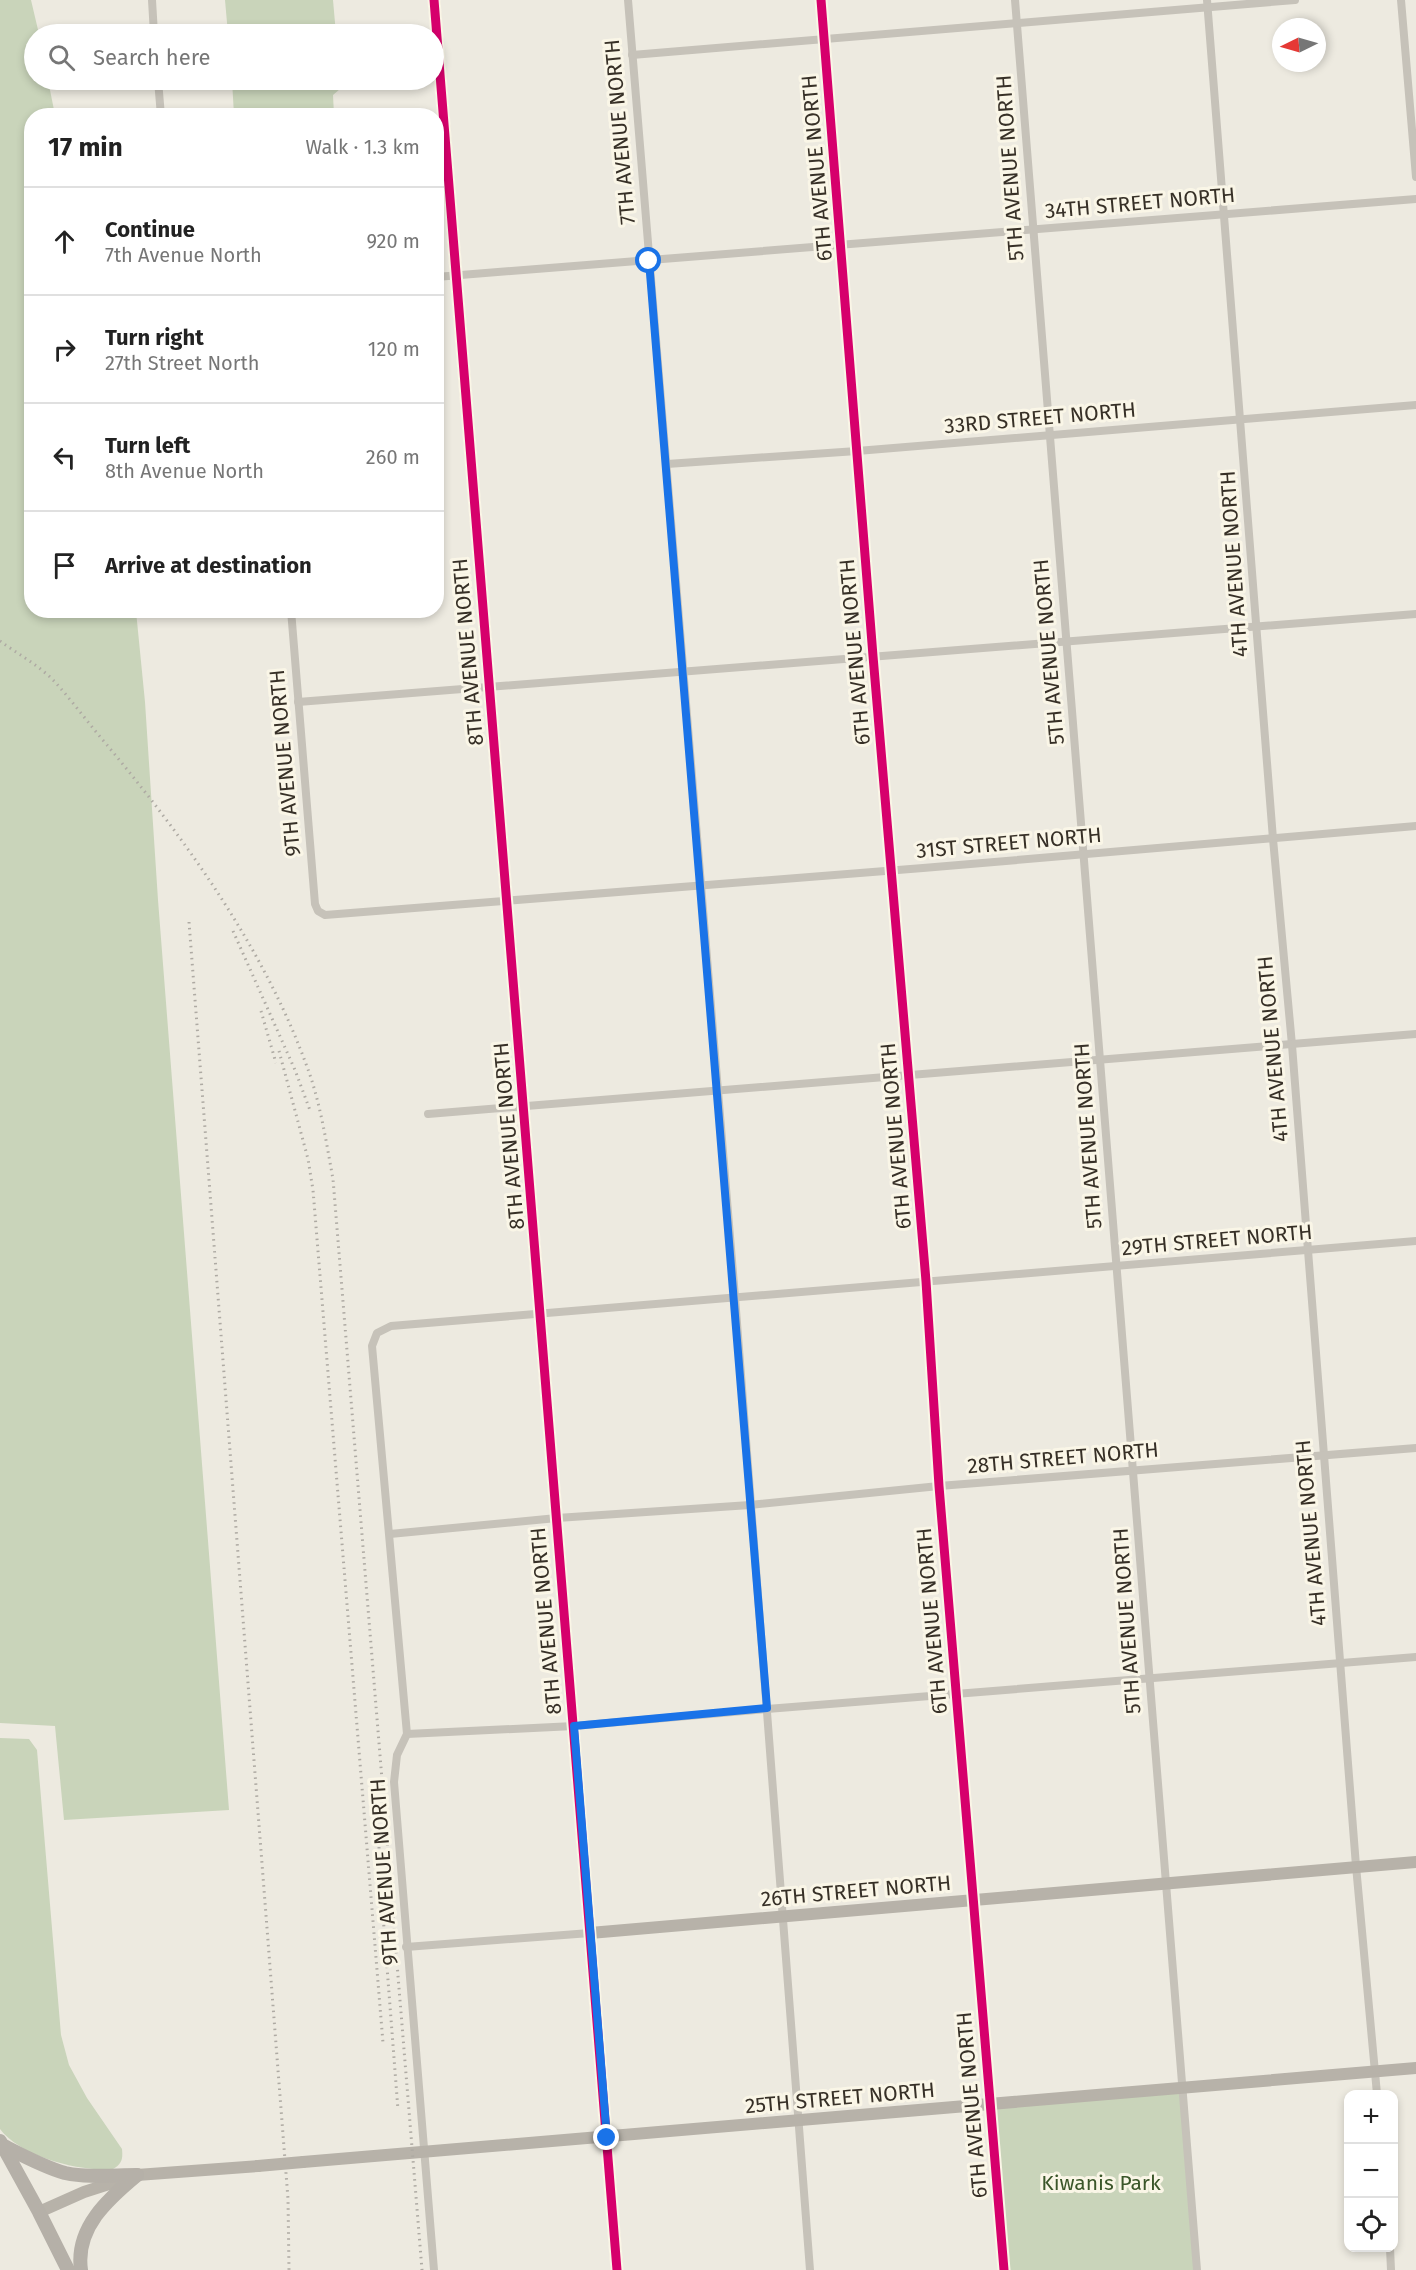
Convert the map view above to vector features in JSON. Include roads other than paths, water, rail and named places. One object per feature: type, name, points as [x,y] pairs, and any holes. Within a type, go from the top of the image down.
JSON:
[{"type":"main road","points":[[2,2144],[46,2166],[66,2173],[86,2176],[137,2175]]},
{"type":"main road","points":[[2,2144],[68,2270]]},
{"type":"main road","points":[[81,2270],[79,2259],[83,2240],[92,2220],[108,2199],[137,2175]]},
{"type":"street","points":[[152,0],[153,24]]},
{"type":"street","name":"8TH AVENUE NORTH","points":[[434,0],[436,24]]},
{"type":"street","name":"7TH AVENUE NORTH","points":[[628,0],[735,1297],[810,2270]]},
{"type":"street","name":"6TH AVENUE NORTH","points":[[821,0],[1004,2270]]},
{"type":"street","name":"5TH AVENUE NORTH","points":[[1015,0],[1197,2270]]},
{"type":"street","points":[[633,55],[1017,24],[1208,3],[1295,0]]},
{"type":"street","points":[[1401,0],[1416,177]]},
{"type":"street","name":"4TH AVENUE NORTH","points":[[1208,3],[1356,1866],[1377,2090]]},
{"type":"street","points":[[159,90],[160,108]]},
{"type":"street","name":"8TH AVENUE NORTH","points":[[441,90],[443,108]]},
{"type":"street","name":"8TH AVENUE NORTH","points":[[444,125],[617,2270]]},
{"type":"street","name":"34TH STREET NORTH","points":[[444,276],[1416,199]]},
{"type":"street","name":"33RD STREET NORTH","points":[[667,464],[857,451],[1416,405]]},
{"type":"street","points":[[298,702],[1416,614]]},
{"type":"street","name":"9TH AVENUE NORTH","points":[[292,618],[315,904],[318,911]]},
{"type":"street","name":"31ST STREET NORTH","points":[[318,911],[325,915],[701,886],[1416,826]]},
{"type":"street","points":[[428,1114],[1416,1034]]},
{"type":"street","name":"29TH STREET NORTH","points":[[377,1333],[391,1326],[1416,1241]]},
{"type":"street","name":"9TH AVENUE NORTH","points":[[377,1333],[372,1347],[407,1734],[396,1755],[394,1782],[434,2270]]},
{"type":"street","name":"28TH STREET NORTH","points":[[390,1534],[557,1518],[750,1505],[939,1486],[1416,1448]]},
{"type":"street","points":[[407,1734],[574,1726],[767,1708],[1416,1658]]},
{"type":"street","name":"26TH STREET NORTH","points":[[406,1947],[1416,1862]]},
{"type":"street","name":"25TH STREET NORTH","points":[[137,2175],[800,2122],[1416,2068]]},
{"type":"street","points":[[39,2212],[84,2192],[137,2175]]},
{"type":"street","points":[[1390,2252],[1392,2270]]},
{"type":"railway","points":[[0,641],[36,665],[55,682],[136,781],[193,857],[220,896],[268,978],[306,1064],[315,1092],[333,1179],[422,2270]]},
{"type":"railway","points":[[189,922],[288,2199],[289,2270]]},
{"type":"railway","points":[[233,931],[295,1070],[311,1113]]},
{"type":"railway","points":[[261,1011],[276,1063]]},
{"type":"railway","points":[[279,1051],[308,1159],[313,1190],[383,2043]]},
{"type":"railway","points":[[379,1829],[379,1863],[398,2110]]},
{"type":"park label","name":"Kiwanis Park","points":[[1101,2183]]}]
